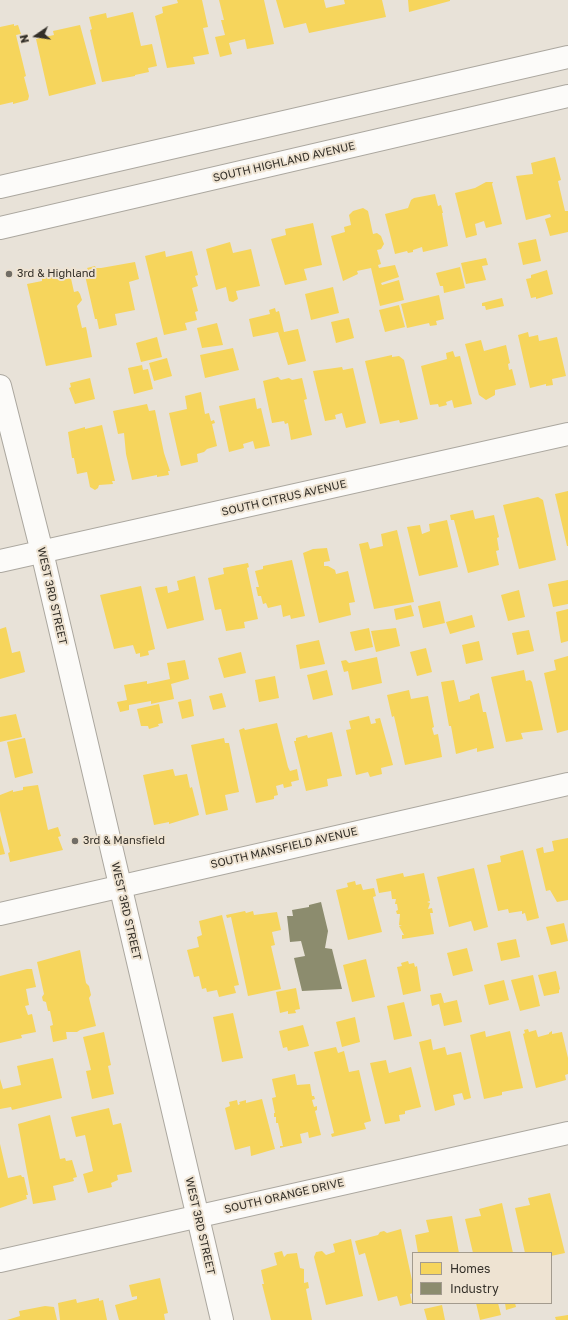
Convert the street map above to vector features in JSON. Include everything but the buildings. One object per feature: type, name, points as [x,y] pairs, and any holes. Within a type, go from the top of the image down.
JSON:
[{"type":"main road","points":[[0,187],[568,57]]},
{"type":"main road","name":"SOUTH HIGHLAND AVENUE","points":[[0,228],[568,96]]},
{"type":"main road","name":"WEST 3RD STREET","points":[[0,386],[42,552],[222,1320]]},
{"type":"main road","name":"SOUTH CITRUS AVENUE","points":[[0,561],[568,434]]},
{"type":"main road","name":"SOUTH MANSFIELD AVENUE","points":[[0,914],[120,885],[568,784]]},
{"type":"main road","name":"SOUTH ORANGE DRIVE","points":[[0,1261],[197,1215],[568,1133]]},
{"type":"place","name":"3rd & Highland","points":[[9,274]]},
{"type":"place","name":"3rd & Mansfield","points":[[75,841]]}]
